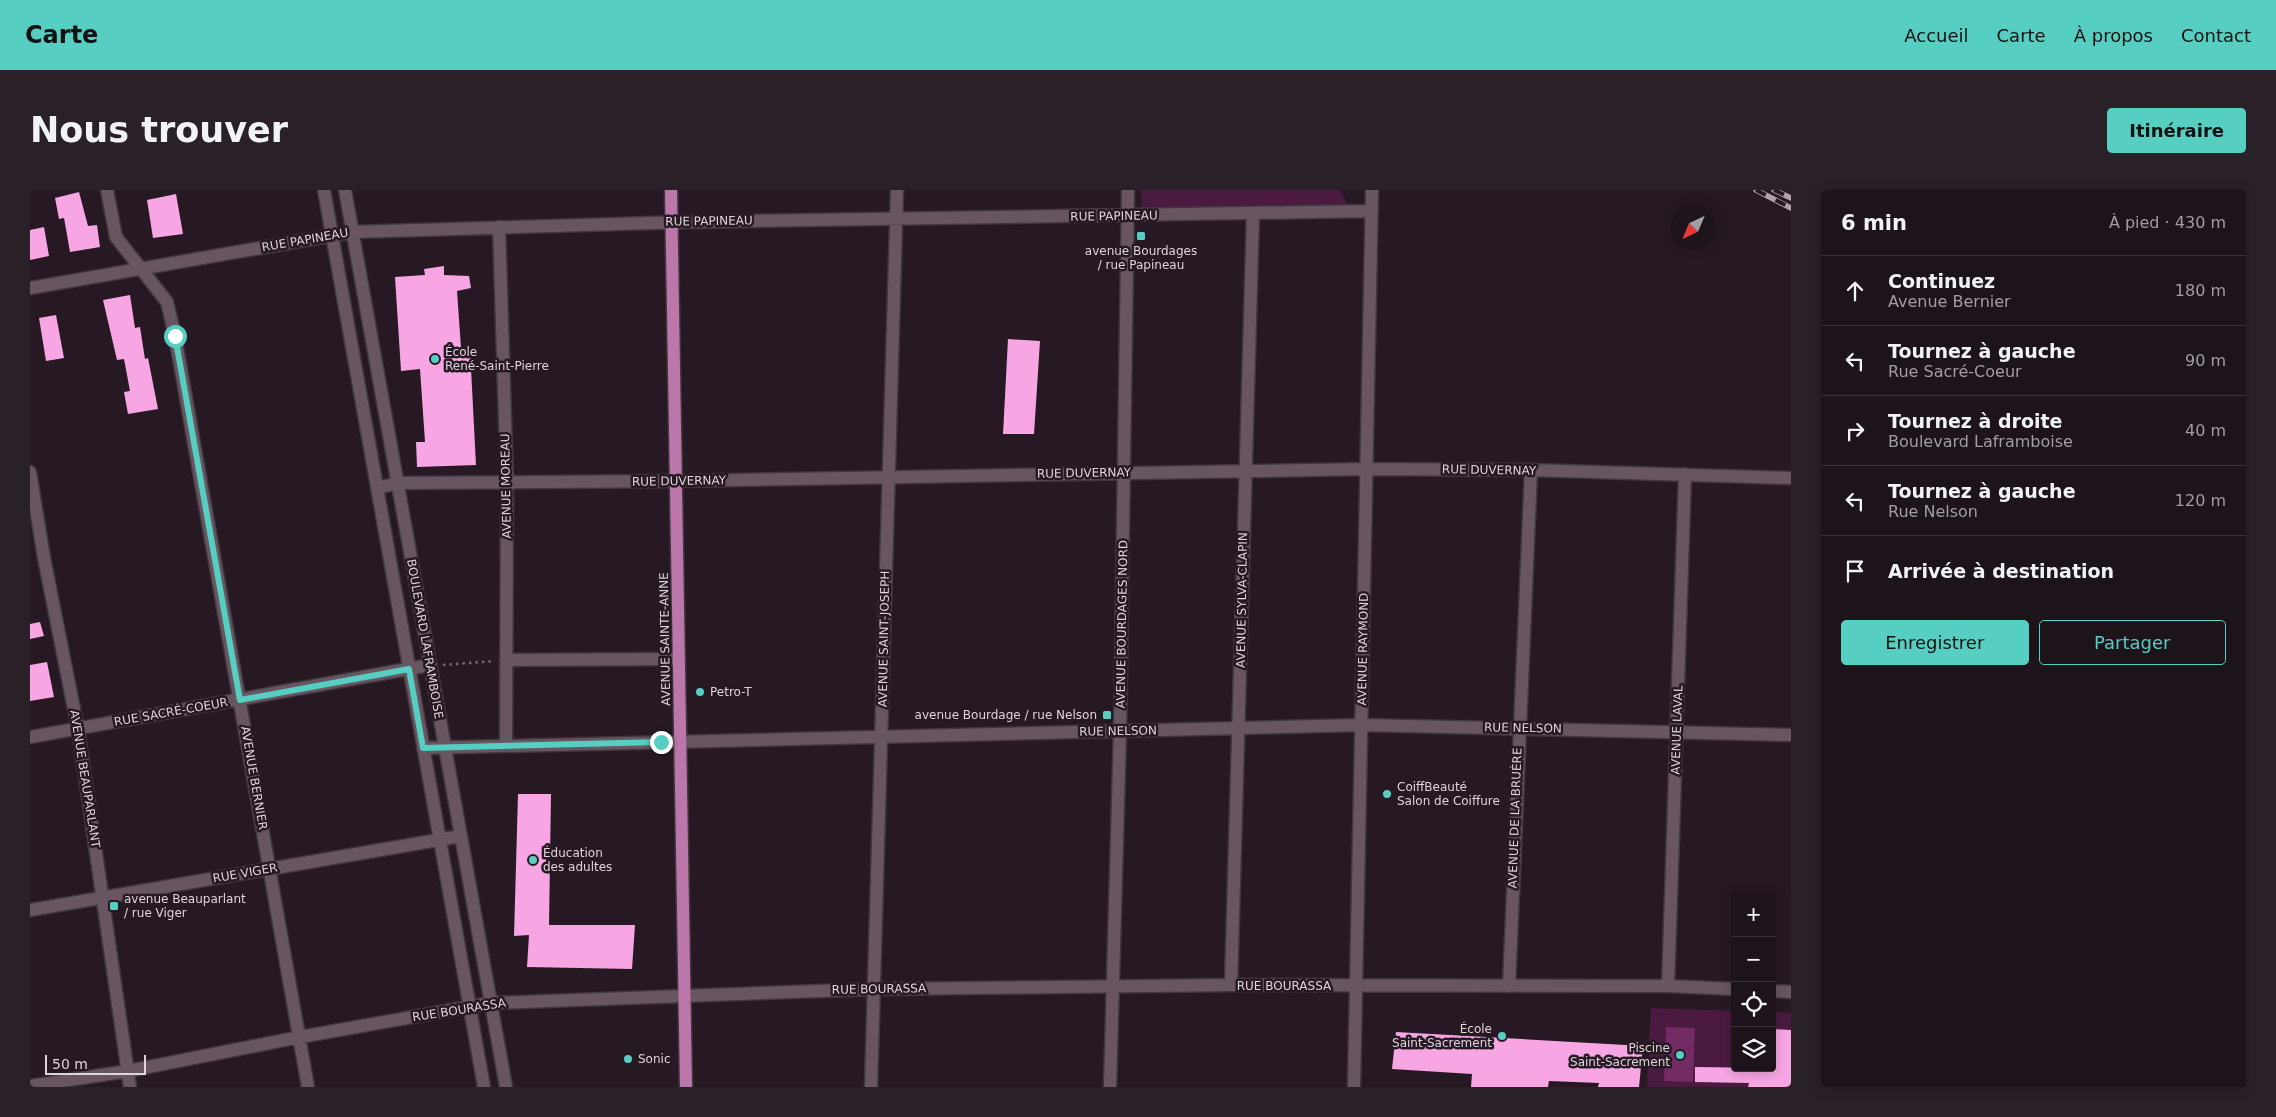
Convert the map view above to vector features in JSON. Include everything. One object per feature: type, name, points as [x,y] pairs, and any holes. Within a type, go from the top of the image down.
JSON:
[{"type":"main road","name":"AVENUE SAINTE-ANNE","points":[[671,190],[686,995],[686,1087]]},
{"type":"street","name":"AVENUE BERNIER","points":[[107,190],[116,237],[167,302],[175,336],[308,1087]]},
{"type":"street","name":"BOULEVARD LAFRAMBOISE","points":[[324,190],[484,1087]]},
{"type":"street","name":"BOULEVARD LAFRAMBOISE","points":[[345,190],[398,483],[436,665],[445,748],[506,1087]]},
{"type":"street","name":"AVENUE SAINT-JOSEPH","points":[[871,1087],[897,190]]},
{"type":"street","name":"AVENUE BOURDAGES NORD","points":[[1110,1087],[1120,731],[1128,190]]},
{"type":"street","points":[[1372,190],[1372,211]]},
{"type":"street","name":"RUE PAPINEAU","points":[[30,288],[352,232],[671,222],[1372,211]]},
{"type":"street","name":"AVENUE RAYMOND","points":[[1354,1087],[1372,211]]},
{"type":"street","name":"AVENUE SYLVA-CLAPIN","points":[[1232,986],[1253,214]]},
{"type":"street","name":"AVENUE MOREAU","points":[[499,227],[507,482],[506,746]]},
{"type":"street","name":"RUE DUVERNAY","points":[[377,488],[398,483],[675,482],[1366,469],[1531,470],[1791,478]]},
{"type":"street","name":"AVENUE DE LA BRUÈRE","points":[[1509,986],[1531,470]]},
{"type":"street","name":"AVENUE BEAUPARLANT","points":[[30,472],[44,558],[78,729],[130,1087]]},
{"type":"street","name":"AVENUE LAVAL","points":[[1668,986],[1685,474]]},
{"type":"street","points":[[506,660],[679,659]]},
{"type":"street","name":"RUE SACRÉ-COEUR","points":[[30,737],[436,665]]},
{"type":"street","name":"RUE NELSON","points":[[423,748],[1361,725],[1791,735]]},
{"type":"street","name":"RUE VIGER","points":[[30,910],[104,899],[270,868],[461,836]]},
{"type":"street","name":"RUE BOURASSA","points":[[30,1086],[128,1071],[300,1037],[491,1003],[875,989],[1232,986],[1668,986],[1731,989]]},
{"type":"street","points":[[1776,991],[1791,992]]},
{"type":"path","points":[[442,674],[436,665],[506,660]]},
{"type":"shaded area","points":[[1141,190],[1340,190],[1348,206],[1142,211]]},
{"type":"shaded area","points":[[1651,1008],[1731,1011],[1731,1072],[1776,1072],[1776,1012],[1791,1013],[1791,1087],[1647,1087]]},
{"type":"shaded area","name":"Piscine Saint-Sacrement","points":[[1666,1027],[1695,1028],[1693,1082],[1664,1081]]},
{"type":"building","points":[[79,192],[88,226],[97,225],[100,247],[70,252],[64,218],[59,219],[55,198]]},
{"type":"building","points":[[176,194],[183,234],[153,238],[147,200]]},
{"type":"building","points":[[44,227],[49,256],[30,260],[30,230]]},
{"type":"building","name":"École René-Saint-Pierre","points":[[444,266],[444,275],[469,276],[471,288],[457,291],[461,348],[470,349],[476,465],[417,467],[416,442],[425,442],[420,369],[401,371],[395,277],[425,275],[424,269]]},
{"type":"building","points":[[130,295],[135,328],[140,327],[145,359],[148,358],[158,409],[128,414],[124,392],[130,391],[124,359],[117,360],[103,300]]},
{"type":"building","points":[[56,315],[64,358],[46,361],[39,318]]},
{"type":"building","points":[[1008,339],[1040,341],[1034,434],[1003,434]]},
{"type":"building","points":[[40,622],[44,636],[30,639],[30,624]]},
{"type":"building","points":[[47,662],[54,697],[30,701],[30,665]]},
{"type":"building","name":"Éducation des adultes","points":[[518,794],[551,794],[549,925],[635,925],[632,969],[527,967],[529,935],[514,936]]},
{"type":"building","points":[[1776,1029],[1791,1030],[1791,1087],[1748,1087],[1749,1083],[1695,1082],[1695,1067],[1731,1067],[1731,1072],[1776,1072]]},
{"type":"building","points":[[1396,1032],[1643,1046],[1639,1087],[1598,1087],[1599,1083],[1549,1081],[1548,1087],[1471,1087],[1472,1074],[1392,1069]]},
{"type":"railway","points":[[1756,190],[1791,208]]},
{"type":"railway","points":[[1774,190],[1791,198]]},
{"type":"place","name":"avenue Bourdages / rue Papineau","points":[[1141,236]]},
{"type":"place","name":"École René-Saint-Pierre","points":[[435,359]]},
{"type":"place","name":"Petro-T","points":[[700,692]]},
{"type":"place","name":"avenue Bourdage / rue Nelson","points":[[1107,715]]},
{"type":"place","name":"CoiffBeauté Salon de Coiffure","points":[[1387,794]]},
{"type":"place","name":"Éducation des adultes","points":[[533,860]]},
{"type":"place","name":"avenue Beauparlant / rue Viger","points":[[114,906]]},
{"type":"place","name":"École Saint-Sacrement","points":[[1502,1036]]},
{"type":"place","name":"Piscine Saint-Sacrement","points":[[1680,1055]]},
{"type":"place","name":"Sonic","points":[[628,1059]]},
{"type":"route","points":[[175,336],[240,700],[409,669],[423,748],[661,742]]}]
